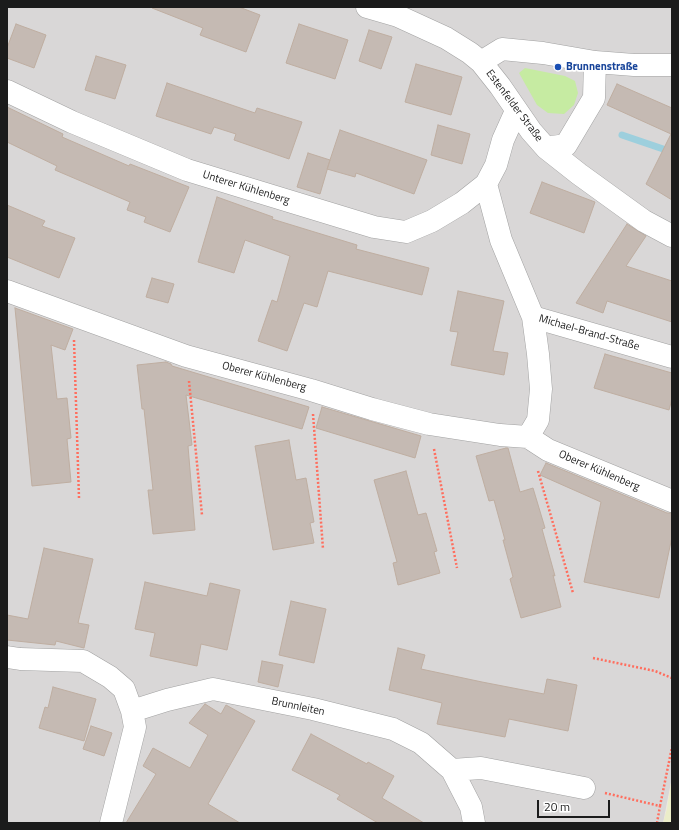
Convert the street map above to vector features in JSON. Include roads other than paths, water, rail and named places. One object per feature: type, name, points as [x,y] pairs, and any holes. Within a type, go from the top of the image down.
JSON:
[{"type":"street","name":"Estenfelder Straße","points":[[367,7],[398,16],[446,38],[470,53],[481,62],[500,86],[531,131],[546,148],[578,174],[644,221],[672,236]]},
{"type":"street","points":[[481,62],[502,49],[543,53],[595,62],[634,65],[672,65]]},
{"type":"street","points":[[546,148],[566,145],[594,98],[595,62]]},
{"type":"street","name":"Unterer Kühlenberg","points":[[7,91],[72,122],[186,170],[374,227],[406,232],[432,221],[462,203],[486,184]]},
{"type":"street","points":[[486,184],[496,165],[503,140],[516,111]]},
{"type":"street","name":"Michael-Brand-Straße","points":[[486,184],[502,240],[533,317],[672,356]]},
{"type":"street","name":"Oberer Kühlenberg","points":[[7,292],[186,356],[311,390],[372,409],[429,424],[500,435],[528,437],[548,450],[672,501]]},
{"type":"street","points":[[528,437],[538,420],[540,390],[538,354],[533,317]]},
{"type":"street","points":[[7,657],[83,662],[110,677],[124,689],[132,710],[135,727],[112,823]]},
{"type":"street","name":"Brunnleiten","points":[[132,710],[167,700],[213,690],[313,709],[393,728],[421,743],[452,770],[471,807],[474,823]]},
{"type":"street","points":[[452,770],[480,768],[584,788]]},
{"type":"waterway","points":[[622,135],[672,152]]},
{"type":"place","name":"Brunnenstraße","points":[[558,67]]}]
